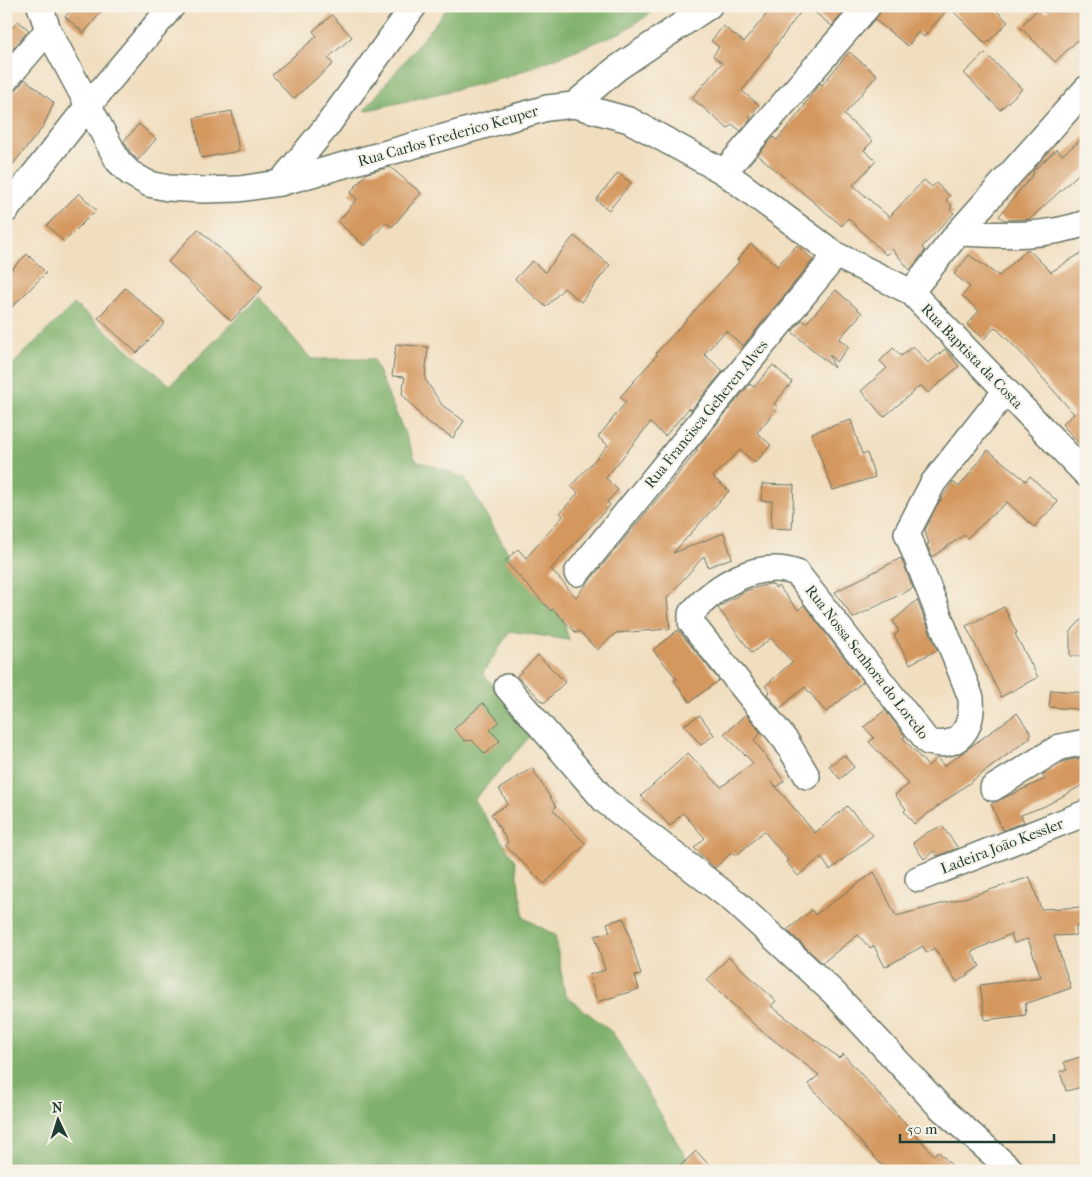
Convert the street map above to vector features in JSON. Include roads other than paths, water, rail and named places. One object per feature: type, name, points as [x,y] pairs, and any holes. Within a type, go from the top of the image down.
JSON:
[{"type":"street","name":"Rua Carlos Frederico Keuper","points":[[40,6],[48,30],[118,161],[130,174],[149,184],[168,188],[204,190],[280,183],[546,108],[574,104],[628,120],[724,172],[836,255],[911,292]]},
{"type":"street","points":[[6,210],[88,106],[172,6]]},
{"type":"street","points":[[280,183],[327,126],[414,6]]},
{"type":"street","points":[[574,104],[616,70],[708,6]]},
{"type":"street","points":[[724,172],[868,6]]},
{"type":"street","points":[[6,79],[48,30]]},
{"type":"street","name":"Rua Baptista da Costa","points":[[1086,89],[958,233],[911,292],[1005,392],[1086,474]]},
{"type":"street","points":[[958,233],[1023,236],[1064,230],[1086,222]]},
{"type":"street","name":"Rua Francisca Geheren Alves","points":[[576,573],[836,255]]},
{"type":"street","name":"Rua Nossa Senhora do Loredo","points":[[807,776],[786,741],[691,622],[691,614],[706,597],[728,583],[754,572],[770,568],[797,573],[928,742],[939,745],[955,741],[965,732],[972,715],[971,698],[907,533],[933,484],[1005,392]]},
{"type":"street","points":[[507,687],[604,801],[734,901],[833,992],[940,1106],[1012,1171]]},
{"type":"street","points":[[993,788],[1060,747],[1086,742]]},
{"type":"street","name":"Ladeira João Kessler","points":[[918,879],[1086,813]]}]
